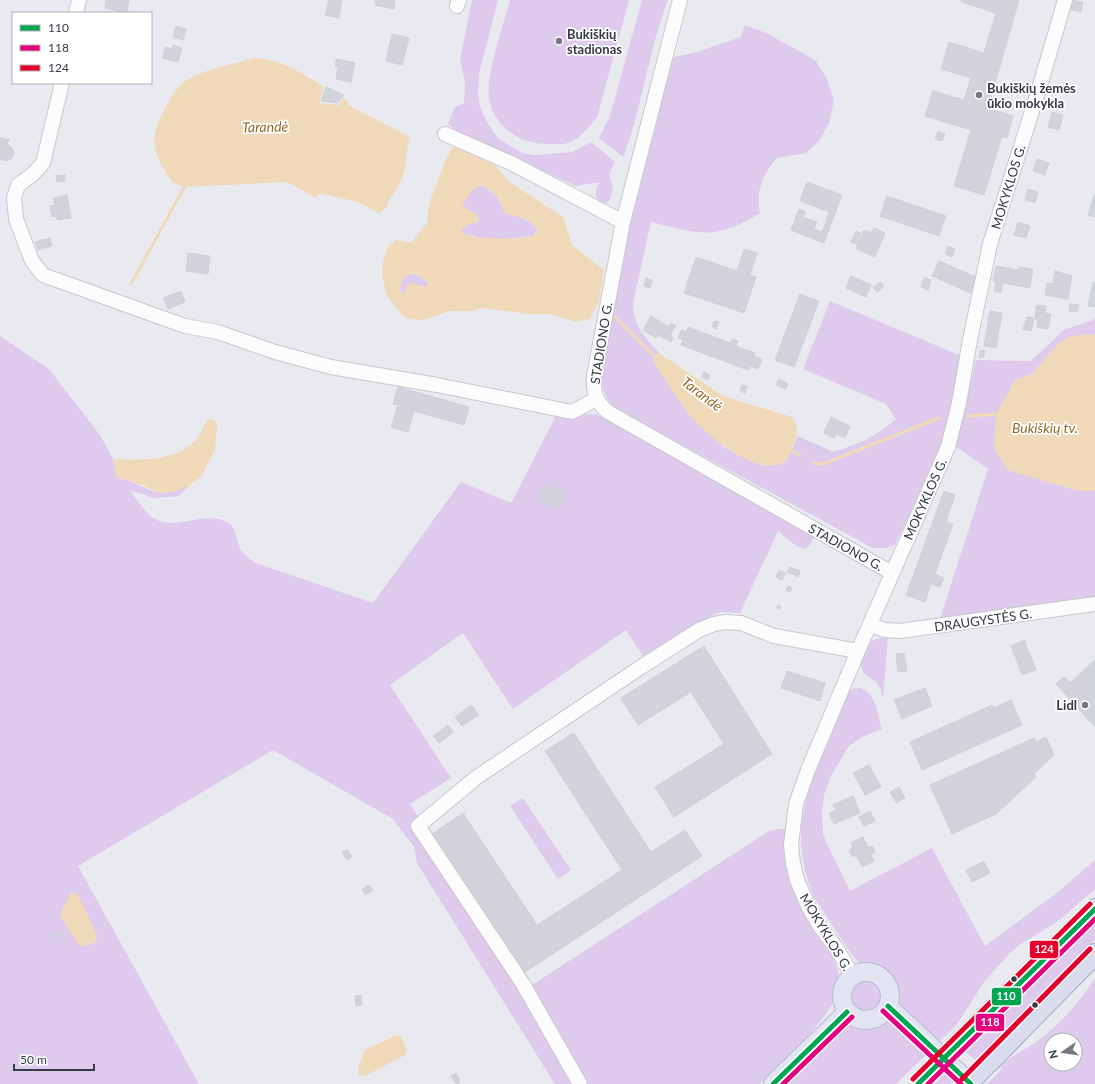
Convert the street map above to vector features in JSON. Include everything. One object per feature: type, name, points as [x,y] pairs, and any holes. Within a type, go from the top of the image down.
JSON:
[{"type":"highway","points":[[920,1082],[1095,908]]},
{"type":"highway","points":[[967,1084],[1095,954]]},
{"type":"main road","points":[[865,972],[878,976],[883,981],[889,993],[888,1006],[883,1013],[870,1020],[854,1017],[847,1012],[842,997],[847,982],[853,976],[865,972]]},
{"type":"main road","points":[[888,1006],[934,1047],[971,1084]]},
{"type":"main road","points":[[773,1084],[847,1012]]},
{"type":"street","points":[[76,12],[79,0]]},
{"type":"street","name":"STADIONO G.","points":[[680,0],[623,222],[594,376],[593,388],[596,399],[608,412],[892,573]]},
{"type":"street","name":"MOKYKLOS G.","points":[[853,976],[837,949],[819,925],[802,894],[793,863],[793,819],[801,787],[858,651],[871,625],[892,573],[948,447],[959,403],[970,340],[990,244],[1039,89],[1065,0]]},
{"type":"street","points":[[62,84],[43,163],[32,175],[18,185],[14,198],[16,219],[29,254],[32,261],[43,275],[185,326],[218,332],[275,352],[331,367],[430,384],[572,412],[596,399]]},
{"type":"street","points":[[444,134],[511,163],[623,222]]},
{"type":"street","name":"DRAUGYSTĖS G.","points":[[871,625],[885,630],[900,631],[1095,604]]},
{"type":"street","points":[[580,1084],[523,984],[418,826],[473,780],[641,667],[699,630],[714,624],[726,622],[741,623],[774,636],[858,651]]},
{"type":"shaded area","points":[[472,0],[498,0],[479,74],[478,92],[480,107],[488,124],[499,139],[522,153],[535,155],[572,152],[591,142],[615,162],[609,174],[613,188],[610,200],[604,204],[596,197],[596,189],[600,182],[576,186],[472,139],[455,130],[448,124],[455,107],[464,103],[465,82],[460,59]]},
{"type":"shaded area","name":"Bukiškių stadionas","points":[[510,0],[629,0],[597,117],[580,136],[568,143],[541,144],[521,139],[504,127],[492,110],[489,99],[489,89],[492,64]]},
{"type":"shaded area","points":[[642,0],[668,0],[655,39],[636,118],[623,157],[599,138],[610,116]]},
{"type":"shaded area","points":[[745,25],[766,33],[815,60],[826,77],[834,99],[829,123],[819,141],[806,153],[777,158],[761,183],[759,190],[760,213],[744,222],[731,228],[719,231],[695,232],[651,222],[633,303],[635,319],[641,331],[659,353],[653,356],[689,414],[724,447],[763,466],[786,461],[798,436],[833,452],[866,439],[881,431],[896,419],[886,404],[803,369],[830,301],[964,357],[953,410],[964,411],[976,360],[1031,361],[1064,330],[1095,319],[1095,335],[1086,334],[1070,337],[1059,343],[1032,374],[1015,380],[1056,483],[1079,491],[1095,491],[1095,597],[940,619],[988,469],[945,439],[895,545],[885,548],[873,548],[611,406],[603,389],[600,370],[632,206],[674,57],[697,52],[741,37]]},
{"type":"shaded area","points":[[483,185],[497,196],[506,214],[524,219],[538,229],[533,236],[505,239],[486,239],[468,235],[460,231],[477,214],[468,210],[461,204],[475,188]]},
{"type":"shaded area","points":[[411,274],[417,275],[428,282],[427,287],[405,292],[403,295],[400,291],[402,278]]},
{"type":"shaded area","points":[[0,336],[49,369],[100,435],[113,459],[116,477],[161,493],[172,492],[189,486],[178,496],[154,498],[130,490],[150,516],[162,522],[170,523],[208,518],[227,522],[233,527],[242,550],[247,557],[256,563],[373,603],[461,482],[511,503],[556,416],[596,414],[814,535],[811,544],[805,549],[796,546],[778,531],[740,613],[721,612],[711,616],[644,658],[626,630],[513,709],[463,633],[390,685],[451,778],[410,804],[529,987],[769,831],[785,829],[789,876],[795,895],[807,918],[825,943],[832,956],[837,969],[839,982],[835,998],[825,1015],[810,1033],[760,1084],[555,1084],[417,863],[414,847],[393,819],[273,750],[78,866],[199,1084],[0,1084]]},
{"type":"shaded area","points":[[888,637],[883,698],[878,684],[868,677],[862,670],[861,660],[869,643],[877,639]]},
{"type":"shaded area","points":[[860,688],[870,694],[873,699],[882,729],[862,737],[849,746],[831,776],[824,795],[822,812],[823,835],[850,891],[932,848],[985,946],[1058,892],[1095,860],[1095,889],[1057,922],[1019,945],[1009,954],[984,982],[957,1024],[940,1041],[904,1010],[897,1002],[892,984],[885,976],[861,964],[852,955],[813,896],[805,871],[801,846],[801,825],[813,776],[850,689]]},
{"type":"shaded area","points":[[523,798],[571,870],[558,879],[510,806]]},
{"type":"shaded area","points":[[1095,921],[1095,940],[1025,1010],[986,1053],[984,1051],[975,1060],[966,1052],[975,1043],[973,1040]]},
{"type":"shaded area","points":[[1095,978],[1095,1084],[987,1084],[1002,1069],[1000,1066],[1043,1036],[1043,1072],[1083,1072],[1083,1032],[1048,1032],[1077,1003]]},
{"type":"shaded area","points":[[866,981],[872,982],[879,988],[882,997],[881,1003],[875,1010],[866,1013],[860,1012],[853,1006],[850,997],[851,991],[857,984]]},
{"type":"shaded area","points":[[888,1022],[897,1025],[928,1053],[896,1084],[784,1084],[844,1025],[869,1026]]},
{"type":"shaded area","points":[[948,1070],[957,1078],[951,1084],[934,1084]]},
{"type":"water","points":[[254,58],[282,64],[324,87],[319,103],[339,105],[343,98],[348,102],[348,105],[406,135],[409,139],[406,163],[401,180],[387,207],[379,213],[358,202],[319,193],[316,198],[287,182],[185,187],[173,183],[159,161],[154,142],[155,133],[162,113],[173,94],[182,84],[192,77]]},
{"type":"water","points":[[453,147],[473,150],[493,162],[508,181],[563,217],[572,245],[604,270],[599,302],[590,319],[575,322],[551,314],[530,314],[481,308],[473,311],[450,311],[423,320],[411,319],[403,316],[387,296],[382,275],[383,262],[388,247],[396,240],[411,243],[427,223],[429,204],[446,159]],"holes":[[[483,185],[497,196],[506,214],[524,219],[535,226],[538,229],[534,236],[511,239],[472,237],[460,231],[468,224],[479,222],[477,214],[468,210],[462,204],[475,188]],[[411,274],[417,275],[428,282],[427,287],[412,283],[406,286],[403,294],[400,291],[402,278]]]},
{"type":"water","name":"Bukiškių tv.","points":[[1086,334],[1095,335],[1095,491],[1079,491],[1007,470],[994,448],[996,414],[1015,380],[1032,374],[1059,343],[1069,337]]},
{"type":"water","points":[[659,353],[723,396],[792,417],[795,421],[797,432],[794,444],[786,460],[774,466],[761,465],[747,460],[733,452],[706,432],[688,413],[654,363],[653,356]]},
{"type":"water","points":[[213,419],[217,423],[215,450],[201,477],[189,486],[173,492],[159,493],[142,485],[116,477],[113,459],[134,460],[155,458],[186,449],[200,435],[207,420]]},
{"type":"water","points":[[71,892],[77,893],[97,935],[96,942],[84,947],[78,944],[61,917],[61,913]]},
{"type":"water","points":[[396,1035],[401,1036],[407,1050],[405,1055],[365,1076],[359,1075],[358,1068],[365,1050]]},
{"type":"building","points":[[106,0],[129,0],[127,12],[105,8]]},
{"type":"building","points":[[329,0],[342,0],[339,18],[325,15]]},
{"type":"building","points":[[374,0],[395,0],[394,9],[375,5],[376,1]]},
{"type":"building","name":"Bukiškių žemės ūkio mokykla","points":[[961,0],[1019,0],[988,108],[1013,116],[1007,138],[1002,136],[984,195],[954,186],[971,130],[925,116],[933,91],[964,100],[971,78],[941,69],[949,42],[984,53],[996,13],[961,2]]},
{"type":"building","points":[[1070,0],[1083,2],[1081,12],[1068,9]]},
{"type":"building","points":[[176,26],[186,29],[183,40],[173,37]]},
{"type":"building","points":[[392,34],[409,38],[402,65],[386,61]]},
{"type":"building","points":[[173,45],[182,48],[178,62],[162,58],[166,47],[172,49]]},
{"type":"building","points":[[337,59],[355,63],[351,82],[336,79],[338,67],[335,66]]},
{"type":"building","points":[[326,87],[344,95],[338,103],[321,101]]},
{"type":"building","points":[[1052,112],[1063,115],[1059,130],[1048,127]]},
{"type":"building","points":[[938,131],[945,134],[942,141],[935,139]]},
{"type":"building","points":[[0,137],[9,140],[7,144],[12,148],[14,153],[11,159],[6,161],[0,159]]},
{"type":"building","points":[[1037,159],[1049,163],[1045,175],[1033,171]]},
{"type":"building","points":[[65,175],[65,181],[57,182],[56,176]]},
{"type":"building","points":[[807,182],[842,195],[824,243],[791,230],[799,209],[805,212],[803,217],[817,222],[814,229],[822,232],[829,212],[800,201]]},
{"type":"building","points":[[1028,189],[1038,192],[1035,203],[1025,200]]},
{"type":"building","points":[[1095,193],[1095,217],[1088,215]]},
{"type":"building","points":[[67,195],[71,218],[57,220],[57,216],[52,217],[50,206],[55,205],[53,198]]},
{"type":"building","points":[[887,196],[946,216],[939,236],[880,216]]},
{"type":"building","points":[[1018,222],[1030,226],[1026,238],[1014,235]]},
{"type":"building","points":[[874,228],[885,233],[875,257],[856,249],[864,230],[871,233]]},
{"type":"building","points":[[856,231],[861,233],[857,244],[851,242]]},
{"type":"building","points":[[50,238],[52,246],[38,250],[35,242]]},
{"type":"building","points":[[948,246],[955,249],[952,257],[945,254]]},
{"type":"building","points":[[744,249],[757,253],[750,275],[756,277],[744,313],[684,293],[696,257],[737,271]]},
{"type":"building","points":[[188,253],[210,256],[208,274],[186,271]]},
{"type":"building","points":[[939,261],[980,279],[973,294],[932,276]]},
{"type":"building","points":[[996,266],[1018,270],[1019,267],[1033,269],[1030,288],[1003,283],[1001,293],[994,291],[996,282],[993,281]]},
{"type":"building","points":[[1055,271],[1072,276],[1068,299],[1045,295],[1047,283],[1053,284]]},
{"type":"building","points":[[851,276],[871,285],[866,297],[846,288]]},
{"type":"building","points":[[924,277],[931,280],[928,290],[921,287]]},
{"type":"building","points":[[646,278],[652,280],[650,288],[644,286]]},
{"type":"building","points":[[880,282],[884,286],[878,292],[873,288]]},
{"type":"building","points":[[1093,282],[1095,283],[1095,307],[1088,306]]},
{"type":"building","points":[[181,291],[185,302],[168,309],[163,298]]},
{"type":"building","points":[[800,294],[819,301],[794,367],[775,360]]},
{"type":"building","points":[[1070,304],[1079,305],[1077,312],[1069,311]]},
{"type":"building","points":[[1037,305],[1046,306],[1045,313],[1051,314],[1048,329],[1037,327],[1038,320],[1036,320],[1035,316]]},
{"type":"building","points":[[990,311],[1002,313],[996,348],[984,346]]},
{"type":"building","points":[[651,316],[669,327],[671,323],[676,326],[670,336],[673,338],[671,342],[658,335],[656,338],[643,330]]},
{"type":"building","points":[[1027,317],[1034,318],[1031,331],[1023,329]]},
{"type":"building","points":[[714,321],[719,322],[716,329],[712,327]]},
{"type":"building","points":[[688,327],[730,343],[732,339],[738,341],[736,346],[755,353],[754,356],[762,359],[758,369],[750,366],[748,370],[681,345],[683,340],[678,338],[681,330],[686,332]]},
{"type":"building","points":[[980,350],[985,351],[983,358],[979,358]]},
{"type":"building","points":[[704,372],[710,375],[708,380],[702,377]]},
{"type":"building","points":[[779,379],[788,384],[786,389],[776,385]]},
{"type":"building","points":[[742,385],[747,386],[745,393],[740,391]]},
{"type":"building","points":[[398,387],[469,407],[464,425],[414,411],[408,432],[391,427],[398,405],[393,404]]},
{"type":"building","points":[[831,417],[850,426],[845,438],[836,434],[834,438],[824,433]]},
{"type":"building","points":[[543,485],[565,492],[560,507],[538,500]]},
{"type":"building","points":[[944,491],[955,495],[946,522],[953,524],[935,574],[944,578],[940,587],[931,584],[925,602],[906,595]]},
{"type":"building","points":[[790,567],[800,571],[798,577],[787,572]]},
{"type":"building","points":[[779,570],[786,573],[782,580],[776,577]]},
{"type":"building","points":[[787,587],[791,587],[791,591],[787,591]]},
{"type":"building","points":[[777,605],[781,605],[781,609],[777,609]]},
{"type":"building","points":[[1024,640],[1036,670],[1022,675],[1011,646]]},
{"type":"building","points":[[704,646],[772,754],[674,817],[655,787],[724,744],[691,692],[638,725],[621,698]]},
{"type":"building","points":[[904,653],[907,671],[898,672],[896,654]]},
{"type":"building","name":"Lidl","points":[[1095,660],[1095,727],[1056,684],[1064,676],[1070,683]]},
{"type":"building","points":[[787,671],[825,683],[820,701],[781,688]]},
{"type":"building","points":[[925,688],[932,706],[902,719],[894,700]]},
{"type":"building","points":[[1011,700],[1022,725],[922,770],[910,742],[992,705],[994,708]]},
{"type":"building","points":[[471,705],[479,715],[462,726],[455,717]]},
{"type":"building","points":[[448,725],[453,732],[439,743],[433,736]]},
{"type":"building","points":[[574,733],[651,852],[685,830],[702,856],[522,974],[432,834],[463,813],[537,925],[622,870],[545,751]]},
{"type":"building","points":[[1046,737],[1054,755],[1034,774],[1036,777],[996,814],[952,834],[930,785],[1034,738],[1036,742]]},
{"type":"building","points":[[869,765],[881,787],[865,795],[853,773]]},
{"type":"building","points":[[899,787],[905,798],[896,803],[890,792]]},
{"type":"building","points":[[853,796],[860,813],[834,824],[829,813],[836,810],[833,805]]},
{"type":"building","points":[[870,811],[875,821],[864,826],[859,817]]},
{"type":"building","points":[[863,837],[868,847],[872,846],[875,852],[871,854],[874,861],[862,867],[856,855],[853,857],[849,850],[853,848],[851,843]]},
{"type":"building","points":[[347,849],[352,857],[347,860],[342,852]]},
{"type":"building","points":[[984,861],[990,873],[972,882],[966,870]]},
{"type":"building","points":[[368,884],[373,890],[366,895],[362,890]]},
{"type":"building","points":[[59,930],[62,936],[58,939],[55,933]]},
{"type":"building","points":[[361,995],[362,1005],[356,1006],[355,996]]},
{"type":"building","points":[[456,1073],[460,1082],[456,1084],[451,1076]]},
{"type":"waterway","name":"Tarandė","points":[[131,284],[186,184]]},
{"type":"waterway","name":"Tarandė","points":[[615,317],[656,358]]},
{"type":"waterway","name":"Tarandė","points":[[967,416],[999,414]]},
{"type":"waterway","name":"Tarandė","points":[[813,463],[823,464],[939,418]]},
{"type":"waterway","name":"Tarandė","points":[[787,448],[800,455]]},
{"type":"transit line","name":"124","points":[[913,1079],[1090,904]]},
{"type":"transit line","name":"110","points":[[918,1084],[1095,909]]},
{"type":"transit line","name":"118","points":[[928,1084],[1095,919]]},
{"type":"transit line","name":"124","points":[[962,1079],[1090,949]]},
{"type":"transit line","name":"110","points":[[888,1006],[971,1084]]},
{"type":"transit line","name":"118","points":[[883,1011],[961,1084]]},
{"type":"transit line","name":"110","points":[[773,1084],[847,1012]]},
{"type":"transit line","name":"118","points":[[783,1084],[852,1017]]},
{"type":"place","name":"Bukiškių stadionas","points":[[559,41]]},
{"type":"place","name":"Bukiškių žemės ūkio mokykla","points":[[979,95]]},
{"type":"place","name":"Lidl","points":[[1085,705]]}]
